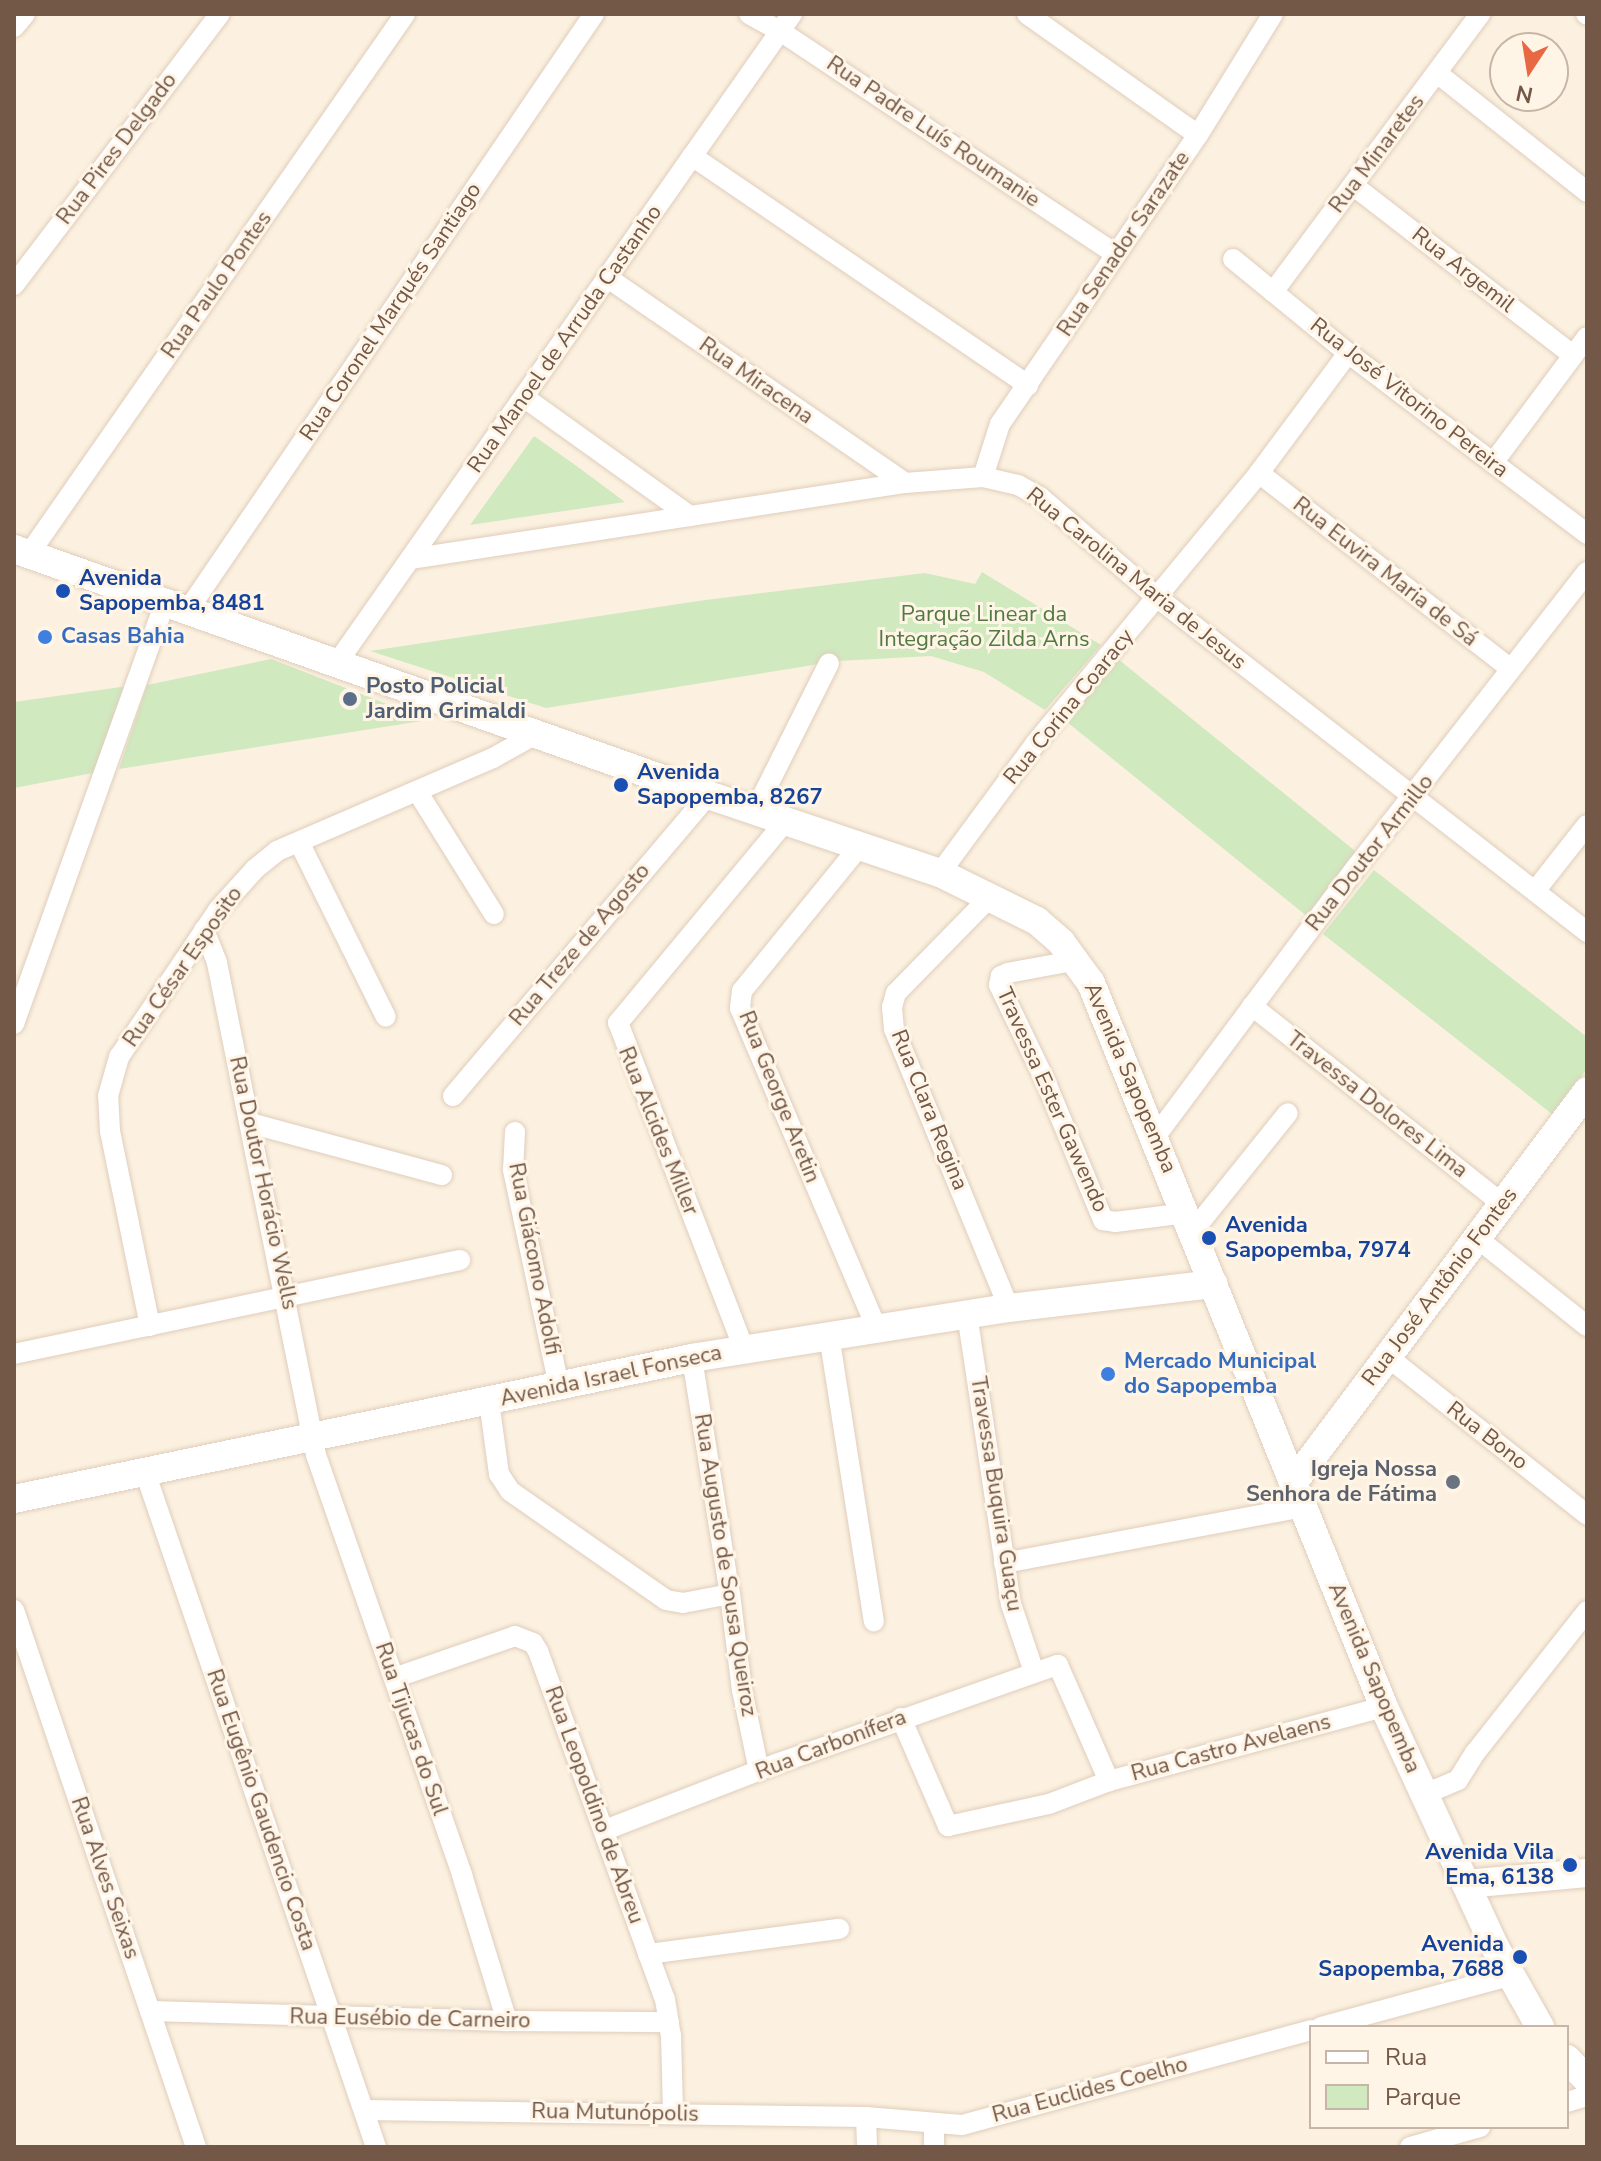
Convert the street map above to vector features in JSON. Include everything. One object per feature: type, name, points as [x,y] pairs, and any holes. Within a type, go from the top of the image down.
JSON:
[{"type":"main road","name":"Avenida Sapopemba","points":[[21,552],[785,822],[940,873],[1037,921],[1078,960],[1091,983],[1190,1222],[1384,1707],[1509,1976],[1539,2025]]},
{"type":"main road","name":"Rua José Antônio Fontes","points":[[1297,1495],[1388,1357],[1587,1091]]},
{"type":"main road","name":"Avenida Israel Fonseca","points":[[14,1499],[692,1358],[1009,1308],[1214,1284]]},
{"type":"main road","points":[[1466,1884],[1587,1873]]},
{"type":"main road","points":[[1569,2061],[1587,2080]]},
{"type":"street","points":[[14,27],[25,14]]},
{"type":"street","name":"Rua Pires Delgado","points":[[14,285],[220,14]]},
{"type":"street","name":"Rua Paulo Pontes","points":[[21,552],[405,14]]},
{"type":"street","name":"Rua Coronel Marqués Santiago","points":[[14,1024],[176,606],[594,14]]},
{"type":"street","name":"Rua Padre Luís Roumanie","points":[[749,14],[786,22],[1116,254]]},
{"type":"street","points":[[1027,14],[1198,135]]},
{"type":"street","name":"Rua Senador Sarazate","points":[[983,477],[1000,424],[1198,135],[1273,14]]},
{"type":"street","name":"Rua Minaretes","points":[[1273,292],[1480,14]]},
{"type":"street","name":"Rua Manoel de Arruda Castanho","points":[[337,663],[786,22]]},
{"type":"street","points":[[1437,73],[1587,192]]},
{"type":"street","points":[[692,156],[1028,385]]},
{"type":"street","name":"Rua Argemil","points":[[1354,186],[1573,355]]},
{"type":"street","name":"Rua José Vitorino Pereira","points":[[1233,259],[1348,353],[1587,534]]},
{"type":"street","name":"Rua Miracena","points":[[608,278],[905,483]]},
{"type":"street","points":[[1493,463],[1587,337]]},
{"type":"street","name":"Rua Corina Coaracy","points":[[940,873],[1035,744],[1259,473],[1348,353]]},
{"type":"street","points":[[525,398],[690,516]]},
{"type":"street","name":"Rua Euvira Maria de Sá","points":[[1259,473],[1511,669]]},
{"type":"street","name":"Rua Carolina Maria de Jesus","points":[[410,559],[905,483],[983,477],[1018,485],[1040,497],[1158,598],[1412,799],[1587,932]]},
{"type":"street","name":"Rua Doutor Armillo","points":[[1155,1137],[1252,1006],[1587,572]]},
{"type":"street","points":[[755,811],[829,663]]},
{"type":"street","name":"Rua César Esposito","points":[[150,1326],[110,1131],[111,1077],[119,1057],[204,930],[255,869],[277,851],[493,758],[536,734]]},
{"type":"street","points":[[417,791],[494,914]]},
{"type":"street","name":"Rua Treze de Agosto","points":[[453,1096],[708,795]]},
{"type":"street","name":"Rua Alcides Miller","points":[[744,1349],[618,1023],[785,822]]},
{"type":"street","points":[[1535,891],[1587,825]]},
{"type":"street","points":[[299,842],[386,1017]]},
{"type":"street","name":"Rua George Aretin","points":[[859,847],[742,991],[740,1008],[876,1327]]},
{"type":"street","name":"Rua Clara Regina","points":[[991,896],[896,993],[892,1007],[894,1029],[1009,1308]]},
{"type":"street","name":"Rua Doutor Horácio Wells","points":[[204,930],[217,963],[314,1438]]},
{"type":"street","name":"Travessa Ester Gawendo","points":[[1078,960],[1008,973],[1001,976],[999,985],[1044,1078],[1103,1220],[1190,1222]]},
{"type":"street","name":"Travessa Dolores Lima","points":[[1252,1006],[1503,1204]]},
{"type":"street","points":[[1190,1222],[1288,1113]]},
{"type":"street","points":[[250,1123],[442,1175]]},
{"type":"street","name":"Rua Giácomo Adolfi","points":[[515,1132],[513,1170],[559,1386]]},
{"type":"street","points":[[1477,1238],[1587,1326]]},
{"type":"street","points":[[14,1354],[460,1260]]},
{"type":"street","name":"Travessa Buquira Guaçu","points":[[967,1314],[1011,1604],[1034,1672]]},
{"type":"street","points":[[829,1335],[874,1621]]},
{"type":"street","name":"Rua Bono","points":[[1388,1357],[1587,1515]]},
{"type":"street","name":"Rua Augusto de Sousa Queiroz","points":[[692,1358],[730,1594],[742,1690],[759,1771]]},
{"type":"street","points":[[489,1401],[499,1474],[510,1491],[666,1600],[683,1603],[730,1594]]},
{"type":"street","name":"Rua Tijucas do Sul","points":[[314,1438],[325,1483],[462,1875],[507,2021]]},
{"type":"street","name":"Rua Eugênio Gaudencio Costa","points":[[145,1472],[376,2147]]},
{"type":"street","points":[[1004,1563],[1297,1495]]},
{"type":"street","name":"Rua Alves Seixas","points":[[14,1610],[196,2147]]},
{"type":"street","points":[[1425,1794],[1458,1780],[1475,1753],[1587,1611]]},
{"type":"street","name":"Rua Leopoldino de Abreu","points":[[394,1678],[515,1636],[533,1643],[605,1830],[669,2022],[673,2113]]},
{"type":"street","name":"Rua Castro Avelaens","points":[[1058,1665],[1109,1781],[1384,1707]]},
{"type":"street","name":"Rua Carbonífera","points":[[605,1830],[901,1718],[1058,1665]]},
{"type":"street","points":[[901,1718],[948,1826],[1049,1804],[1109,1781]]},
{"type":"street","points":[[648,1954],[839,1929]]},
{"type":"street","points":[[1328,2025],[1509,1976]]},
{"type":"street","name":"Rua Eusébio de Carneiro","points":[[150,2011],[507,2021],[669,2022]]},
{"type":"street","name":"Rua Euclides Coelho","points":[[866,2117],[962,2125],[1309,2031]]},
{"type":"street","name":"Rua Mutunópolis","points":[[364,2110],[866,2117]]},
{"type":"street","points":[[866,2117],[867,2147]]},
{"type":"street","points":[[934,2125],[934,2147]]},
{"type":"street","points":[[1410,2147],[1473,2129]]},
{"type":"green space","points":[[534,436],[578,467],[625,502],[470,525]]},
{"type":"green space","name":"Parque Linear da Integração Zilda Arns","points":[[982,572],[1101,645],[1045,710],[984,672],[931,656],[838,661],[546,708],[370,651],[698,601],[925,573],[975,584]]},
{"type":"green space","points":[[271,659],[428,720],[119,769],[147,685]]},
{"type":"green space","name":"Parque Linear da Integração Zilda Arns","points":[[1118,659],[1357,853],[1306,916],[1067,722]]},
{"type":"green space","points":[[128,686],[98,772],[14,788],[14,702]]},
{"type":"green space","points":[[1374,870],[1587,1037],[1587,1069],[1552,1114],[1323,934]]},
{"type":"place","name":"Avenida Sapopemba, 8481","points":[[63,591]]},
{"type":"place","name":"Casas Bahia","points":[[45,637]]},
{"type":"place","name":"Posto Policial Jardim Grimaldi","points":[[350,699]]},
{"type":"place","name":"Avenida Sapopemba, 8267","points":[[621,785]]},
{"type":"place","name":"Avenida Sapopemba, 7974","points":[[1209,1238]]},
{"type":"place","name":"Mercado Municipal do Sapopemba","points":[[1108,1374]]},
{"type":"place","name":"Igreja Nossa Senhora de Fátima","points":[[1453,1482]]},
{"type":"place","name":"Avenida Vila Ema, 6138","points":[[1570,1865]]},
{"type":"place","name":"Avenida Sapopemba, 7688","points":[[1520,1957]]}]
